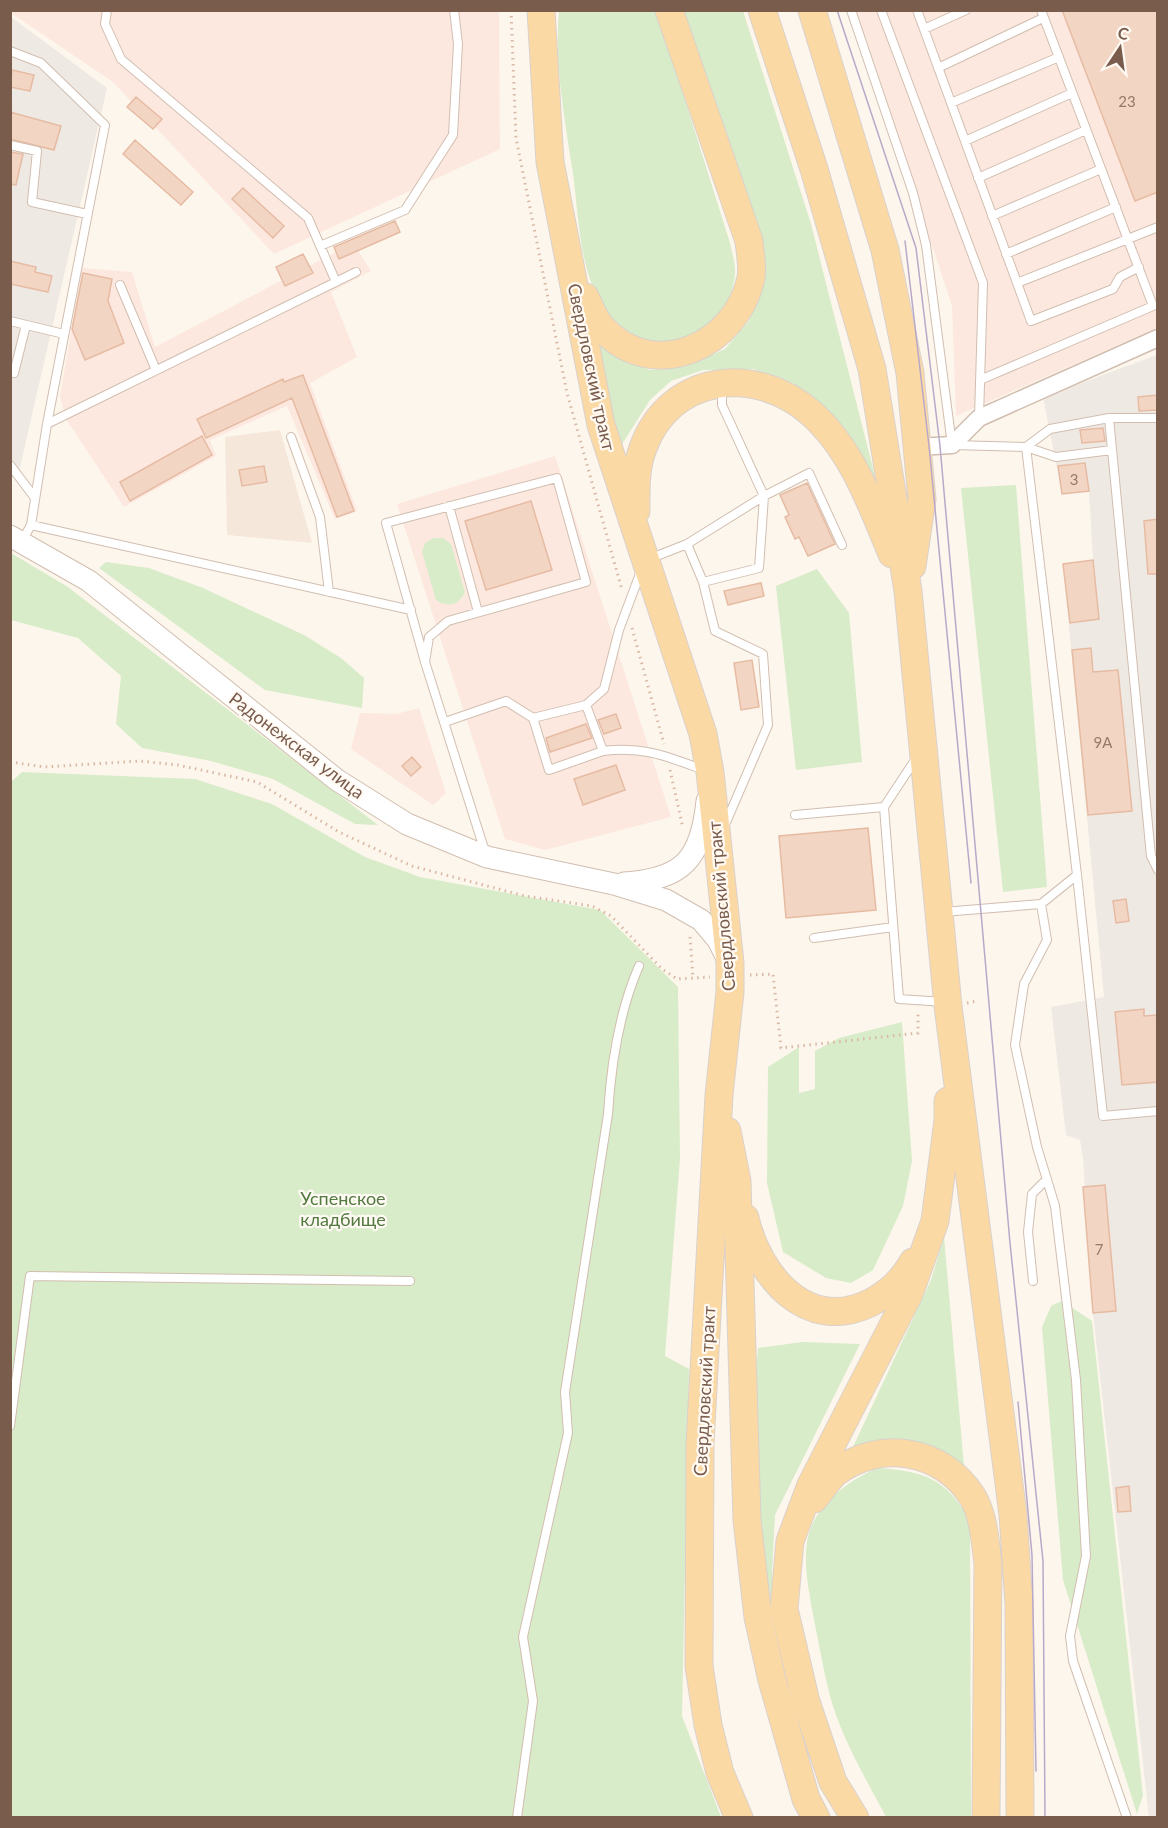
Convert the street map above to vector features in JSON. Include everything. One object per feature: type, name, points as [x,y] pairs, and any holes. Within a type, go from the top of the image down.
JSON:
[{"type":"main road","points":[[573,275],[602,328],[624,346],[657,356],[689,351],[718,336],[738,313],[751,277],[749,241],[669,10]]},
{"type":"main road","points":[[762,10],[814,169],[873,369],[908,591],[948,1004],[1013,1515],[1019,1604],[1020,1818]]},
{"type":"main road","points":[[812,10],[885,250],[910,373],[922,499],[908,591]]},
{"type":"main road","name":"Свердловский тракт","points":[[542,15],[550,162],[601,425],[703,734],[710,772],[730,970],[719,1095],[700,1443],[699,1666],[708,1725],[717,1763],[739,1818]]},
{"type":"main road","points":[[641,549],[636,479],[643,447],[660,418],[696,390],[722,381],[764,387],[782,393],[812,414],[843,453],[866,494],[908,591]]},
{"type":"main road","points":[[855,1818],[833,1782],[806,1702],[784,1609],[790,1541],[811,1485],[909,1294],[935,1221],[948,1120],[948,1004]]},
{"type":"main road","points":[[719,1095],[749,1233],[768,1274],[787,1293],[828,1312],[858,1308],[886,1295],[909,1268],[935,1221]]},
{"type":"main road","points":[[737,1181],[747,1520],[758,1617],[772,1680],[806,1799],[816,1818]]},
{"type":"main road","points":[[790,1541],[808,1506],[834,1474],[869,1454],[900,1452],[927,1457],[954,1474],[973,1497],[984,1529],[988,1563],[987,1818]]},
{"type":"street","points":[[917,447],[952,445],[979,418],[1158,338]]},
{"type":"street","name":"Радонежская улица","points":[[21,534],[89,581],[337,780],[407,824],[487,857],[614,884],[666,900],[701,920],[718,940],[730,970]]},
{"type":"street","points":[[614,884],[644,882],[670,875],[688,861],[704,826],[710,772]]},
{"type":"lane","points":[[107,10],[105,24],[121,59],[308,218],[336,282]]},
{"type":"lane","points":[[320,246],[405,210],[453,135],[458,44],[454,10]]},
{"type":"lane","points":[[851,10],[913,193],[926,245],[952,445],[1026,447],[1056,457],[1112,450]]},
{"type":"lane","points":[[881,10],[983,283],[979,418]]},
{"type":"lane","points":[[917,10],[1031,321],[1113,289],[1120,277],[1139,267]]},
{"type":"lane","points":[[924,28],[966,10]]},
{"type":"lane","points":[[938,68],[1042,14],[1139,267],[1156,305],[980,380]]},
{"type":"lane","points":[[10,51],[41,63],[105,125],[47,423],[35,498],[21,534],[329,592],[411,610]]},
{"type":"lane","points":[[951,103],[1059,57]]},
{"type":"lane","points":[[965,141],[1072,93]]},
{"type":"lane","points":[[978,178],[1086,130]]},
{"type":"lane","points":[[10,145],[37,152],[32,202],[87,214]]},
{"type":"lane","points":[[992,216],[1101,169]]},
{"type":"lane","points":[[1006,254],[1116,207]]},
{"type":"lane","points":[[1017,283],[1158,227]]},
{"type":"lane","points":[[47,423],[356,272]]},
{"type":"lane","points":[[120,285],[156,370]]},
{"type":"lane","points":[[10,321],[64,334]]},
{"type":"lane","points":[[14,373],[26,325]]},
{"type":"lane","points":[[703,582],[759,568],[764,496],[722,405],[722,381]]},
{"type":"lane","points":[[1026,447],[1050,429],[1109,418],[1158,418]]},
{"type":"lane","points":[[1109,418],[1151,856],[1158,870]]},
{"type":"lane","points":[[291,437],[320,517],[329,592]]},
{"type":"lane","points":[[1026,447],[1103,1116],[1158,1110]]},
{"type":"lane","points":[[10,465],[35,498]]},
{"type":"lane","points":[[533,718],[586,705],[604,688],[641,549],[687,544],[764,496],[809,473],[842,545]]},
{"type":"lane","points":[[425,662],[429,637],[448,621],[586,582],[556,478],[386,523],[425,662],[487,857]]},
{"type":"lane","points":[[449,506],[478,612]]},
{"type":"lane","points":[[687,544],[703,582],[715,631],[763,654],[768,725],[717,843]]},
{"type":"lane","points":[[445,722],[506,701],[533,718],[549,770],[603,752],[629,748],[667,756],[710,772]]},
{"type":"lane","points":[[586,705],[603,752]]},
{"type":"lane","points":[[924,747],[884,807],[899,999],[948,1004]]},
{"type":"lane","points":[[795,815],[884,807]]},
{"type":"lane","points":[[939,912],[1041,904],[1077,875]]},
{"type":"lane","points":[[1041,904],[1047,940],[1024,984],[1015,1045],[1031,1125],[1055,1206],[1069,1300],[1077,1391],[1086,1556],[1070,1636],[1073,1661],[1127,1818]]},
{"type":"lane","points":[[814,938],[893,927]]},
{"type":"lane","points":[[518,1818],[533,1701],[523,1637],[568,1432],[565,1392],[608,1114],[610,1072],[629,990],[639,966]]},
{"type":"lane","points":[[1033,1281],[1028,1232],[1032,1194],[1047,1179]]},
{"type":"lane","points":[[10,1426],[30,1276],[410,1281]]},
{"type":"path","points":[[511,10],[516,138],[567,393],[667,756],[683,832]]},
{"type":"path","points":[[10,762],[45,767],[139,761],[178,765],[257,782],[339,832],[412,866],[525,896],[592,906],[611,916],[662,969],[677,979],[730,970],[773,974],[781,1048],[918,1033],[918,1007],[977,1001]]},
{"type":"path","points":[[689,913],[693,978]]},
{"type":"shaded area","points":[[10,11],[499,11],[500,149],[274,254],[113,82]]},
{"type":"shaded area","points":[[855,11],[1157,11],[1157,328],[956,416],[952,306]]},
{"type":"shaded area","points":[[11,17],[107,88],[18,476],[11,475]]},
{"type":"shaded area","points":[[353,243],[371,271],[331,292],[357,357],[310,383],[357,511],[335,519],[287,406],[210,440],[216,456],[124,507],[66,419],[60,396],[82,268],[132,272],[155,347]]},
{"type":"shaded area","points":[[1157,355],[1157,1817],[1149,1817],[1093,1313],[1083,1158],[1080,1140],[1066,1135],[1051,1007],[1104,997],[1063,564],[1093,560],[1089,491],[1062,494],[1043,397]]},
{"type":"shaded area","points":[[280,430],[312,543],[227,535],[225,437]]},
{"type":"shaded area","points":[[555,456],[671,817],[545,850],[505,839],[397,504]]},
{"type":"shaded area","points":[[419,708],[446,793],[433,805],[351,749],[360,713],[396,714]]},
{"type":"green space","points":[[559,11],[657,11],[730,243],[735,267],[729,298],[717,317],[701,331],[682,339],[661,342],[641,338],[621,328],[605,310],[590,279],[582,244],[561,92],[558,51]]},
{"type":"green space","points":[[677,11],[743,11],[811,224],[878,488],[837,424],[793,383],[753,369],[703,370],[671,381],[650,400],[619,449],[604,384],[599,343],[618,358],[650,370],[687,366],[725,349],[749,321],[759,282]]},
{"type":"green space","points":[[1016,485],[1047,887],[1003,892],[961,488]]},
{"type":"green space","points":[[433,538],[443,538],[451,544],[465,592],[460,600],[453,604],[445,604],[436,600],[422,552],[425,543]]},
{"type":"green space","points":[[11,553],[68,587],[378,825],[355,824],[273,779],[211,761],[142,748],[116,724],[121,676],[78,638],[11,620]]},
{"type":"green space","points":[[106,562],[149,568],[203,588],[304,635],[341,658],[364,678],[362,708],[265,690],[99,568]]},
{"type":"green space","points":[[817,569],[849,613],[862,762],[796,770],[776,586]]},
{"type":"green space","name":"Успенское кладбище","points":[[22,772],[195,779],[272,804],[365,857],[420,877],[600,910],[678,987],[680,1158],[665,1356],[689,1369],[682,1716],[721,1817],[11,1817],[10,783]]},
{"type":"green space","points":[[902,1022],[912,1161],[903,1206],[873,1270],[851,1283],[826,1278],[783,1252],[767,1183],[768,1067],[799,1047],[799,1093],[815,1089],[815,1051],[839,1038]]},
{"type":"green space","points":[[944,1237],[964,1466],[923,1443],[899,1440],[853,1447],[931,1280]]},
{"type":"green space","points":[[1062,1301],[1092,1321],[1143,1795],[1137,1814],[1063,1580],[1042,1327],[1051,1306]]},
{"type":"green space","points":[[802,1342],[860,1344],[775,1515],[772,1572],[775,1616],[771,1617],[760,1516],[756,1449],[758,1348]]},
{"type":"green space","points":[[877,1468],[921,1475],[943,1486],[961,1506],[970,1521],[971,1817],[886,1817],[846,1740],[829,1692],[807,1581],[807,1542],[810,1529],[824,1506],[854,1480]]},
{"type":"building","points":[[1062,10],[1158,10],[1158,192],[1135,201]]},
{"type":"building","points":[[12,70],[34,75],[30,91],[10,87]]},
{"type":"building","points":[[136,97],[162,119],[153,129],[127,107]]},
{"type":"building","points":[[10,112],[61,126],[54,150],[10,139]]},
{"type":"building","points":[[135,140],[193,192],[181,205],[123,154]]},
{"type":"building","points":[[10,152],[23,154],[16,185],[10,184]]},
{"type":"building","points":[[243,188],[284,226],[273,238],[232,199]]},
{"type":"building","points":[[395,221],[400,232],[339,259],[334,247]]},
{"type":"building","points":[[303,254],[313,273],[285,286],[276,267]]},
{"type":"building","points":[[10,261],[36,267],[35,272],[52,276],[48,292],[10,284]]},
{"type":"building","points":[[83,273],[112,279],[108,301],[124,343],[85,360],[72,329]]},
{"type":"building","points":[[303,375],[354,511],[337,517],[292,398],[206,438],[197,419],[283,379],[284,382]]},
{"type":"building","points":[[1158,395],[1158,410],[1139,411],[1138,397]]},
{"type":"building","points":[[1103,428],[1105,441],[1082,443],[1080,430]]},
{"type":"building","points":[[202,436],[212,455],[130,501],[120,482]]},
{"type":"building","points":[[1085,463],[1089,491],[1062,494],[1058,466]]},
{"type":"building","points":[[264,466],[267,482],[242,486],[239,470]]},
{"type":"building","points":[[807,483],[835,544],[808,556],[799,537],[795,539],[785,517],[789,515],[780,495]]},
{"type":"building","points":[[531,501],[552,570],[486,590],[465,521]]},
{"type":"building","points":[[1158,519],[1158,574],[1148,574],[1144,521]]},
{"type":"building","points":[[1093,560],[1099,619],[1070,623],[1063,564]]},
{"type":"building","points":[[761,583],[764,596],[728,605],[724,591]]},
{"type":"building","points":[[1091,648],[1093,672],[1118,670],[1132,811],[1088,815],[1072,650]]},
{"type":"building","points":[[752,660],[759,707],[741,710],[734,663]]},
{"type":"building","points":[[616,714],[621,728],[604,734],[598,720]]},
{"type":"building","points":[[586,724],[592,738],[550,752],[546,738]]},
{"type":"building","points":[[412,757],[421,767],[411,776],[402,766]]},
{"type":"building","points":[[616,765],[625,790],[583,805],[574,779]]},
{"type":"building","points":[[868,828],[876,910],[786,918],[779,836]]},
{"type":"building","points":[[1126,899],[1129,921],[1116,923],[1113,901]]},
{"type":"building","points":[[1144,1009],[1144,1016],[1158,1015],[1158,1082],[1122,1085],[1115,1012]]},
{"type":"building","points":[[1105,1185],[1116,1311],[1093,1313],[1083,1187]]},
{"type":"building","points":[[1129,1486],[1131,1511],[1118,1512],[1116,1488]]},
{"type":"tram line","points":[[837,10],[916,248],[940,446],[1010,1243],[1043,1561],[1045,1818]]},
{"type":"tram line","points":[[905,241],[929,446],[971,883]]},
{"type":"tram line","points":[[1018,1402],[1032,1555],[1036,1771]]}]
